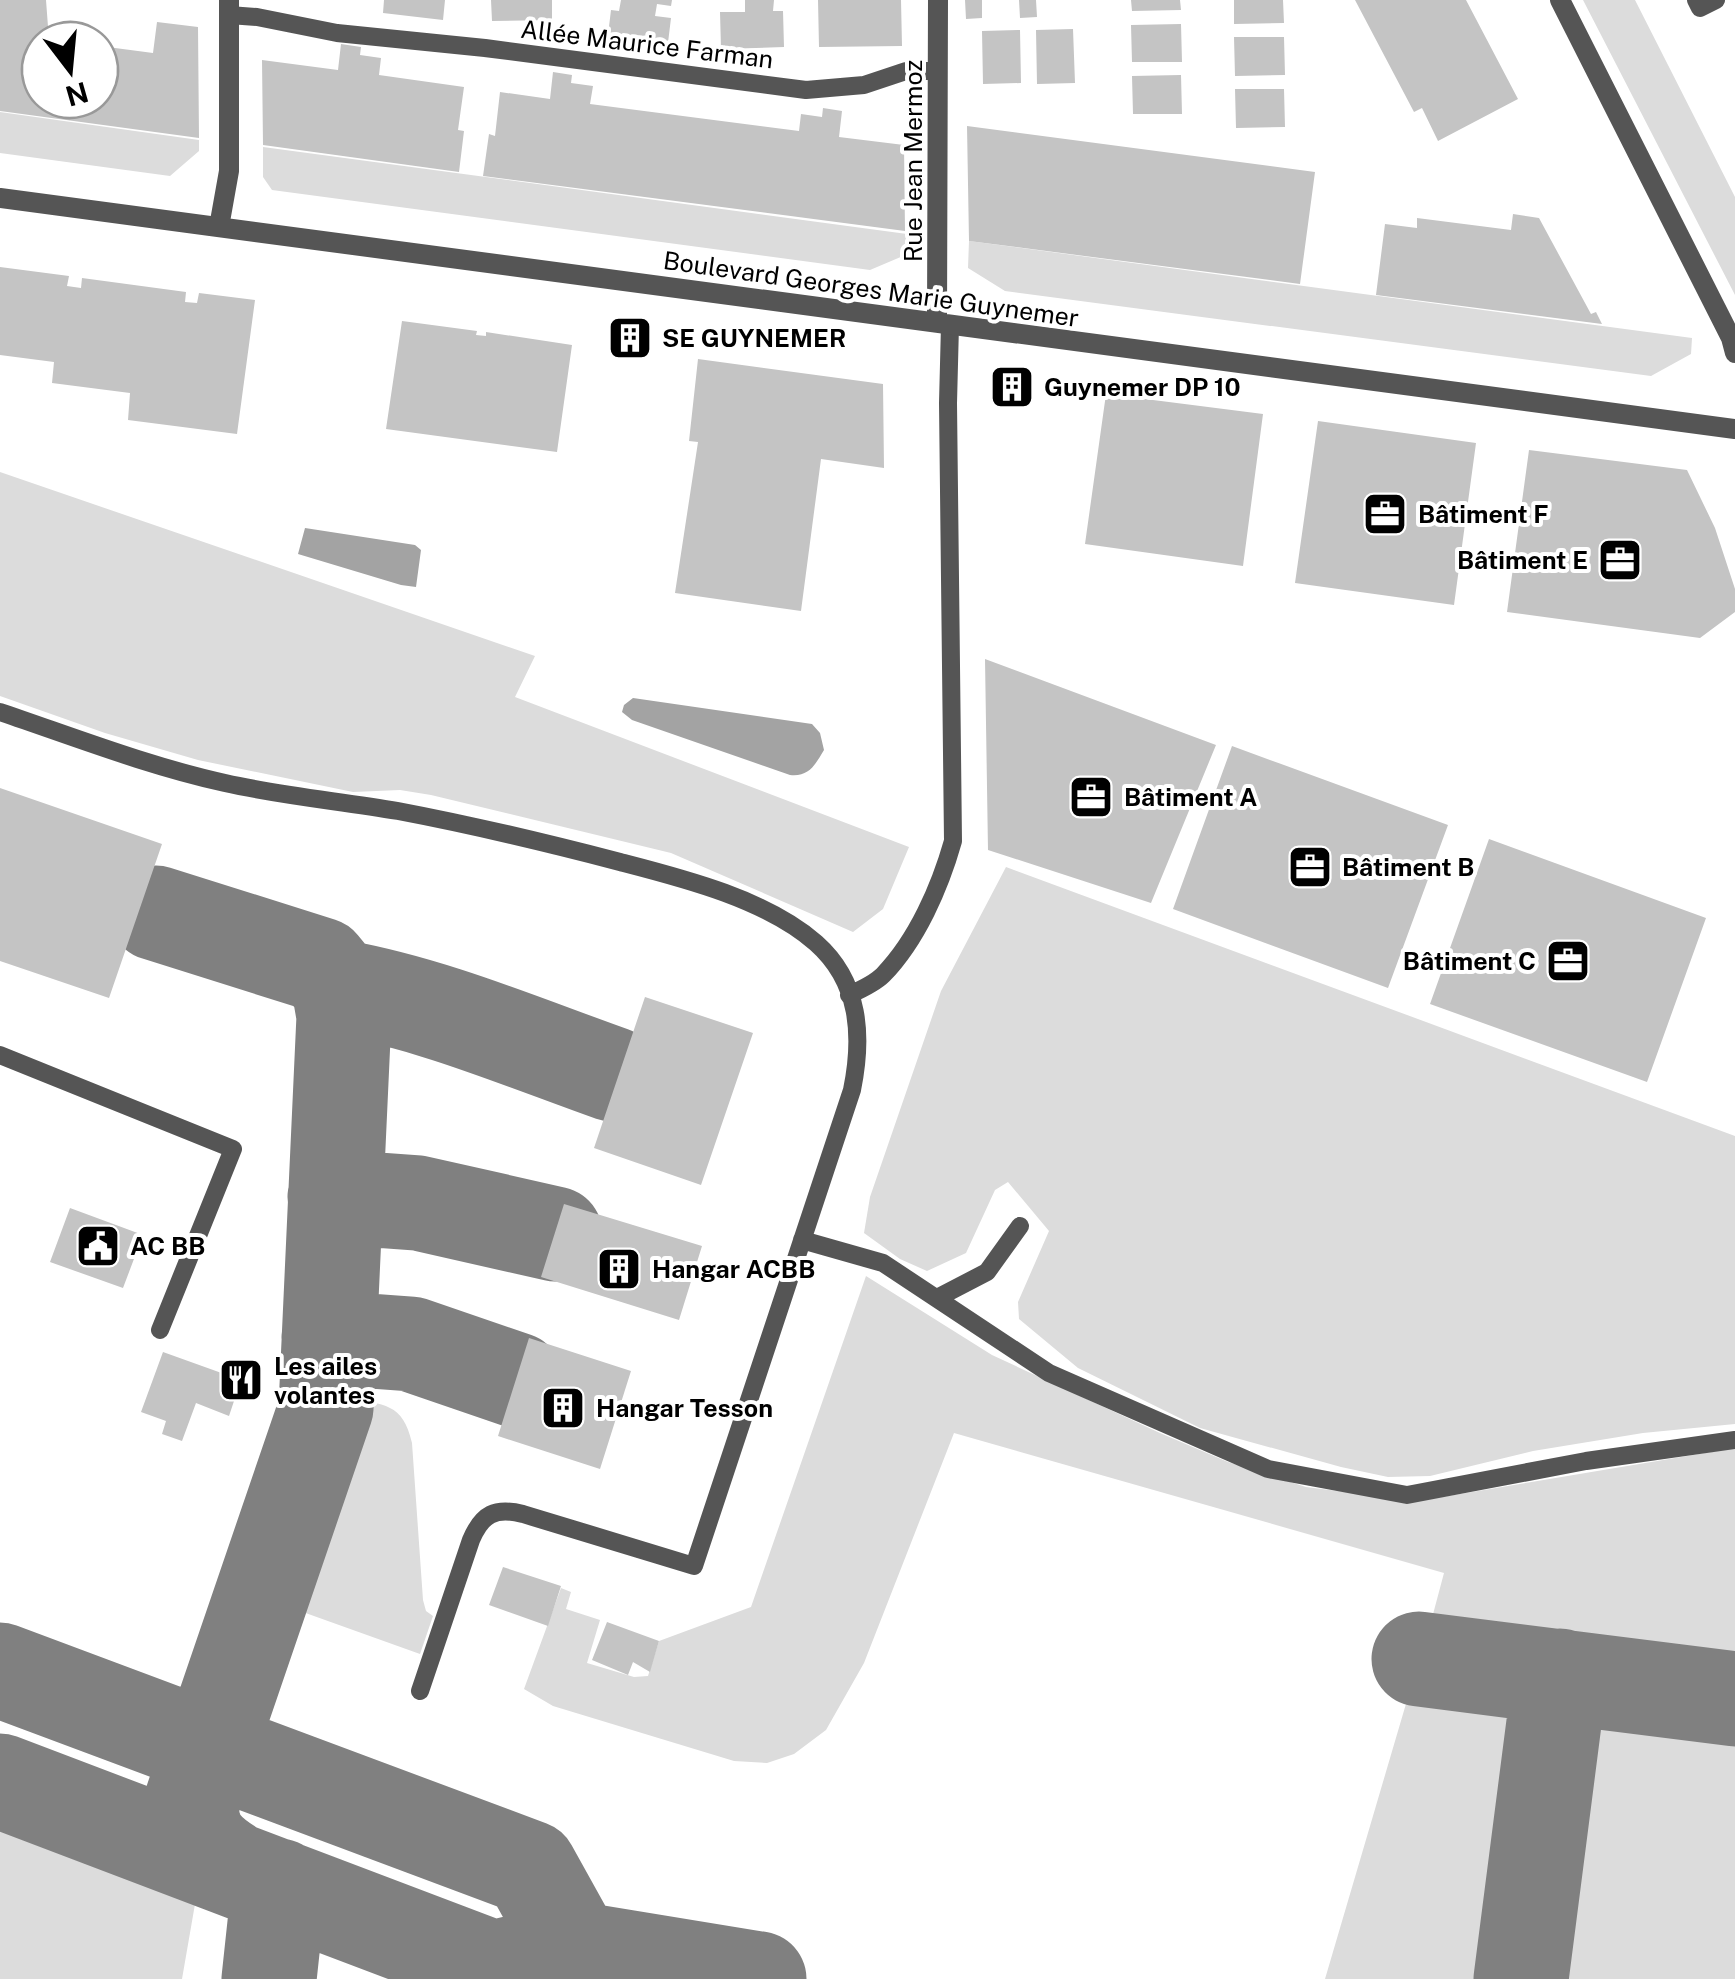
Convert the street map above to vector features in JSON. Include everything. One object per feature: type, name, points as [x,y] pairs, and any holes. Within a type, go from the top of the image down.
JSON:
[{"type":"street","name":"Rue Jean Mermoz","points":[[938,0],[943,324]]},
{"type":"street","points":[[1560,0],[1696,267],[1735,353]]},
{"type":"street","points":[[219,227],[228,171],[229,8]]},
{"type":"street","name":"Boulevard Georges Marie Guynemer","points":[[0,198],[1735,429]]},
{"type":"lane","points":[[1696,0],[1700,8],[1716,0]]},
{"type":"lane","name":"Allée Maurice Farman","points":[[229,8],[337,33],[502,50],[806,90],[864,86],[906,71],[938,71]]},
{"type":"lane","points":[[848,995],[882,976],[910,939],[944,874],[953,841],[948,402],[943,324]]},
{"type":"lane","points":[[0,712],[171,770],[310,799],[396,811],[700,882],[769,914],[816,943],[834,964],[858,1016],[860,1051],[852,1090],[694,1566],[523,1514],[506,1510],[492,1513],[480,1520],[470,1540],[420,1691]]},
{"type":"lane","points":[[0,1055],[233,1149],[160,1330]]},
{"type":"lane","points":[[937,1298],[987,1272],[1020,1226]]},
{"type":"lane","points":[[802,1240],[883,1263],[1048,1372],[1268,1469],[1407,1495],[1586,1461],[1735,1440]]},
{"type":"shaded area","points":[[1583,0],[1635,0],[1735,197],[1735,295]]},
{"type":"shaded area","points":[[0,112],[20,115],[20,120],[57,120],[199,140],[199,151],[170,176],[0,153]]},
{"type":"shaded area","points":[[263,147],[907,234],[903,256],[870,270],[272,190],[263,177]]},
{"type":"shaded area","points":[[969,241],[1692,338],[1691,354],[1651,376],[1005,291],[968,268]]},
{"type":"shaded area","points":[[0,472],[535,656],[515,697],[909,847],[883,909],[853,932],[671,853],[431,795],[400,790],[353,792],[198,760],[0,696]]},
{"type":"shaded area","points":[[305,528],[415,545],[421,550],[416,587],[298,554]]},
{"type":"shaded area","points":[[633,698],[812,724],[820,733],[824,750],[807,772],[790,775],[632,720],[622,712]]},
{"type":"shaded area","points":[[1006,867],[1735,1136],[1735,1424],[1643,1433],[1533,1451],[1430,1476],[1388,1477],[1341,1467],[1200,1428],[1078,1368],[1019,1319],[1018,1302],[1049,1231],[1008,1182],[995,1190],[966,1253],[927,1271],[900,1259],[864,1233],[870,1197],[941,991]]},
{"type":"shaded area","points":[[866,1276],[992,1355],[1228,1462],[1306,1487],[1418,1501],[1735,1448],[1735,1672],[1428,1633],[1444,1573],[954,1433],[864,1663],[826,1730],[794,1754],[767,1763],[734,1761],[553,1706],[524,1689],[561,1588],[571,1592],[566,1609],[600,1620],[587,1663],[634,1677],[648,1676],[659,1641],[751,1607]]},
{"type":"shaded area","points":[[347,1399],[390,1408],[403,1420],[412,1443],[423,1600],[426,1611],[433,1616],[420,1654],[286,1606],[336,1450]]},
{"type":"shaded area","points":[[1413,1680],[1536,1696],[1499,1979],[1325,1979]]},
{"type":"shaded area","points":[[1577,1697],[1735,1719],[1735,1979],[1537,1979]]},
{"type":"shaded area","points":[[0,1805],[199,1881],[182,1979],[0,1979]]},
{"type":"building","points":[[0,0],[46,0],[48,20],[20,20],[20,114],[0,111]]},
{"type":"building","points":[[384,0],[445,0],[443,20],[383,13]]},
{"type":"building","points":[[491,0],[552,0],[552,20],[492,21]]},
{"type":"building","points":[[621,0],[672,0],[671,6],[657,4],[655,16],[671,18],[667,51],[607,43],[611,10],[619,11]]},
{"type":"building","points":[[745,0],[774,0],[773,11],[783,11],[784,47],[721,49],[720,12],[745,12]]},
{"type":"building","points":[[818,0],[901,0],[902,46],[819,47]]},
{"type":"building","points":[[965,0],[982,0],[982,18],[966,19]]},
{"type":"building","points":[[1019,0],[1036,0],[1037,17],[1020,18]]},
{"type":"building","points":[[1131,0],[1180,0],[1181,10],[1132,11]]},
{"type":"building","points":[[1234,0],[1283,0],[1284,23],[1234,24]]},
{"type":"building","points":[[1355,0],[1466,0],[1518,99],[1438,141],[1422,108],[1414,112]]},
{"type":"building","points":[[157,22],[198,27],[199,138],[66,120],[120,120],[120,49],[153,53]]},
{"type":"building","points":[[1181,24],[1182,62],[1132,62],[1131,25]]},
{"type":"building","points":[[1073,29],[1075,83],[1037,84],[1036,30]]},
{"type":"building","points":[[1020,30],[1021,83],[983,84],[982,31]]},
{"type":"building","points":[[1234,37],[1284,37],[1285,75],[1235,76]]},
{"type":"building","points":[[341,44],[361,47],[360,55],[381,58],[379,75],[464,87],[458,130],[464,131],[459,172],[263,145],[262,60],[338,70]]},
{"type":"building","points":[[553,72],[572,75],[571,83],[593,86],[590,104],[799,131],[801,114],[822,117],[823,108],[842,111],[839,137],[904,145],[905,231],[483,176],[489,134],[495,136],[500,92],[550,99]]},
{"type":"building","points":[[1181,75],[1182,114],[1133,114],[1132,76]]},
{"type":"building","points":[[1235,89],[1284,89],[1285,127],[1236,128]]},
{"type":"building","points":[[967,126],[1315,172],[1300,284],[969,241]]},
{"type":"building","points":[[1513,214],[1539,218],[1591,314],[1596,312],[1602,324],[1376,295],[1385,224],[1417,228],[1417,218],[1511,230]]},
{"type":"building","points":[[0,267],[69,276],[67,286],[81,288],[82,278],[186,292],[185,302],[197,303],[199,293],[255,300],[237,434],[128,420],[130,393],[52,383],[54,362],[0,355]]},
{"type":"building","points":[[402,321],[477,331],[476,335],[486,336],[486,332],[572,345],[557,452],[386,429]]},
{"type":"building","name":"SE GUYNEMER","points":[[619,331],[643,334],[641,345],[618,342]]},
{"type":"building","points":[[698,359],[883,384],[884,468],[821,459],[801,611],[675,593],[698,442],[689,441]]},
{"type":"building","name":"Guynemer DP 10","points":[[1003,378],[1023,382],[1021,394],[1001,392]]},
{"type":"building","points":[[1106,394],[1263,414],[1243,566],[1085,544]]},
{"type":"building","name":"Bâtiment F","points":[[1318,421],[1476,443],[1454,605],[1295,583]]},
{"type":"building","name":"Bâtiment E","points":[[1529,450],[1687,470],[1715,528],[1735,589],[1735,612],[1700,638],[1507,612]]},
{"type":"building","name":"Bâtiment A","points":[[985,659],[1216,745],[1151,903],[988,850]]},
{"type":"building","name":"Bâtiment B","points":[[1232,746],[1448,825],[1388,988],[1173,909]]},
{"type":"building","points":[[0,788],[162,844],[109,998],[0,961]]},
{"type":"building","name":"Bâtiment C","points":[[1489,839],[1706,918],[1647,1082],[1430,1004]]},
{"type":"building","points":[[645,997],[753,1033],[701,1185],[594,1148]]},
{"type":"building","name":"Hangar ACBB","points":[[564,1204],[702,1246],[679,1320],[541,1277]]},
{"type":"building","points":[[70,1208],[143,1235],[123,1288],[50,1262]]},
{"type":"building","name":"Hangar Tesson","points":[[529,1338],[631,1371],[600,1469],[498,1436]]},
{"type":"building","points":[[163,1352],[241,1380],[229,1416],[196,1403],[182,1441],[162,1434],[166,1421],[141,1412]]},
{"type":"building","points":[[503,1567],[561,1586],[548,1626],[489,1605]]},
{"type":"building","points":[[607,1622],[659,1641],[650,1672],[633,1662],[628,1675],[592,1660]]},
{"type":"taxiway","points":[[156,913],[321,965],[339,987],[344,1016],[326,1408],[192,1800],[197,1834],[216,1857],[235,1870]]},
{"type":"taxiway","points":[[339,987],[443,1014],[612,1074]]},
{"type":"taxiway","points":[[335,1197],[418,1203],[555,1234]]},
{"type":"taxiway","points":[[329,1338],[411,1344],[516,1380]]},
{"type":"taxiway","points":[[1419,1659],[1735,1699]]},
{"type":"taxiway","points":[[0,1670],[530,1868],[575,1949]]},
{"type":"taxiway","points":[[1521,1979],[1560,1676]]},
{"type":"taxiway","points":[[0,1781],[493,1968],[575,1949],[759,1979]]},
{"type":"taxiway","points":[[269,1979],[279,1886]]},
{"type":"place","name":"SE GUYNEMER","points":[[630,338]]},
{"type":"place","name":"Guynemer DP 10","points":[[1012,387]]},
{"type":"place","name":"Bâtiment F","points":[[1385,514]]},
{"type":"place","name":"Bâtiment E","points":[[1620,560]]},
{"type":"place","name":"Bâtiment A","points":[[1091,797]]},
{"type":"place","name":"Bâtiment B","points":[[1310,867]]},
{"type":"place","name":"Bâtiment C","points":[[1568,961]]},
{"type":"place","name":"AC BB","points":[[98,1246]]},
{"type":"place","name":"Hangar ACBB","points":[[619,1269]]},
{"type":"place","name":"Les ailes volantes","points":[[241,1380]]},
{"type":"place","name":"Hangar Tesson","points":[[563,1408]]}]
